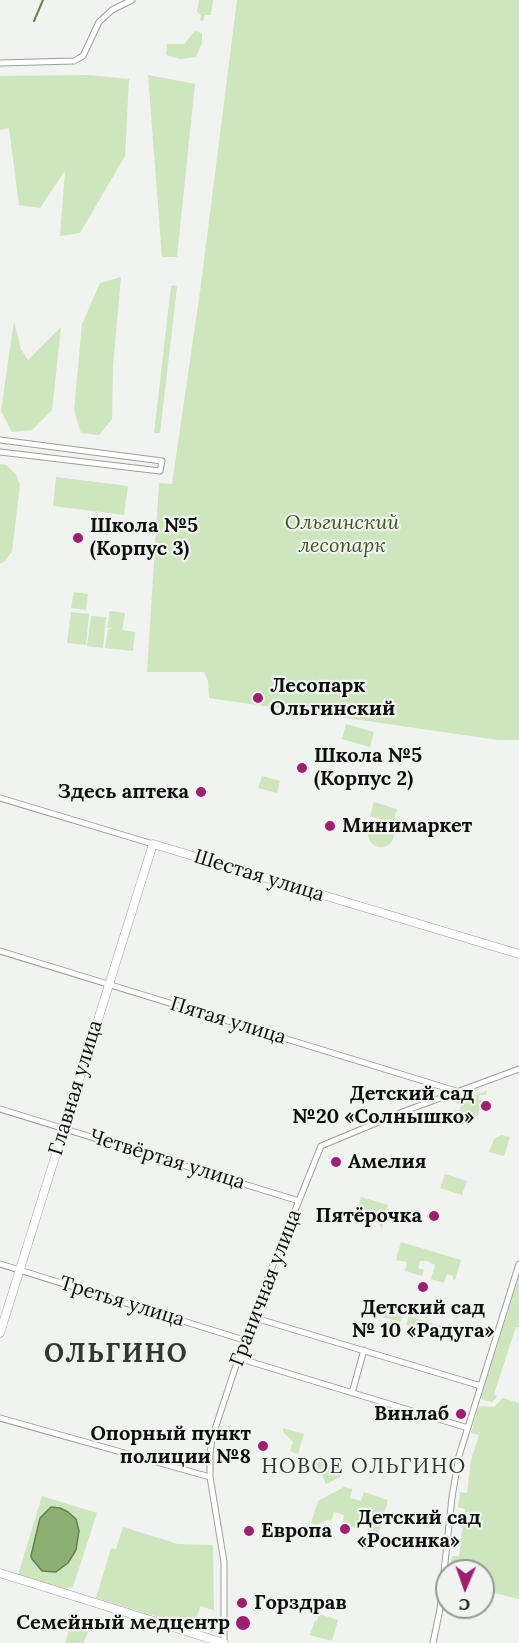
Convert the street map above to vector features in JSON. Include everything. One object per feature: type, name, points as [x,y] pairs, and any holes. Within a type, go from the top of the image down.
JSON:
[{"type":"street","points":[[0,63],[74,61],[83,56],[99,22],[112,10],[132,0]]},
{"type":"street","points":[[0,440],[162,461],[160,471],[0,452]]},
{"type":"street","name":"Шестая улица","points":[[0,798],[519,954]]},
{"type":"street","name":"Главная улица","points":[[0,1333],[153,844]]},
{"type":"street","name":"Пятая улица","points":[[0,951],[456,1091]]},
{"type":"street","name":"Граничная улица","points":[[224,1643],[224,1562],[210,1477],[212,1438],[252,1317],[321,1146],[456,1091],[519,1069]]},
{"type":"street","name":"Четвёртая улица","points":[[0,1109],[299,1201]]},
{"type":"street","name":"Третья улица","points":[[0,1264],[244,1340]]},
{"type":"street","points":[[433,1643],[440,1610],[452,1497],[459,1456],[519,1264]]},
{"type":"street","points":[[252,1317],[481,1386]]},
{"type":"street","points":[[352,1393],[364,1350]]},
{"type":"street","points":[[238,1358],[468,1428]]},
{"type":"street","points":[[0,1418],[210,1477]]},
{"type":"street","points":[[0,1573],[224,1643]]},
{"type":"green space","points":[[199,0],[213,0],[211,15],[205,15],[203,21],[200,20],[201,15],[197,12]]},
{"type":"green space","name":"Ольгинский лесопарк","points":[[237,0],[519,0],[519,740],[498,740],[209,698],[208,681],[204,672],[147,672],[159,483],[172,484],[200,292]]},
{"type":"green space","points":[[195,31],[202,33],[202,43],[196,57],[180,59],[166,55],[167,44],[184,44]]},
{"type":"green space","points":[[88,75],[129,79],[125,156],[80,233],[60,236],[65,171],[40,208],[19,205],[9,128],[0,130],[0,76]]},
{"type":"green space","points":[[148,75],[195,84],[177,257],[162,257]]},
{"type":"green space","points":[[121,277],[113,366],[112,419],[99,435],[81,433],[74,410],[82,324],[100,283]]},
{"type":"green space","points":[[171,286],[177,287],[160,433],[154,433]]},
{"type":"green space","points":[[14,321],[21,349],[28,360],[61,327],[52,410],[32,430],[12,432],[1,411]]},
{"type":"green space","points":[[0,464],[6,465],[16,474],[20,485],[12,551],[0,564]]},
{"type":"green space","points":[[56,477],[128,486],[124,515],[53,506]]},
{"type":"green space","points":[[74,592],[88,594],[86,610],[71,608]]},
{"type":"green space","points":[[110,611],[125,613],[122,630],[135,632],[133,651],[105,648],[108,629],[115,629],[107,628]]},
{"type":"green space","points":[[71,612],[89,614],[86,645],[67,643]]},
{"type":"green space","points":[[91,616],[106,617],[103,648],[87,646]]},
{"type":"green space","points":[[346,724],[374,732],[370,747],[342,739]]},
{"type":"green space","points":[[262,776],[280,781],[277,793],[258,788]]},
{"type":"green space","points":[[374,802],[397,809],[393,823],[370,816]]},
{"type":"green space","points":[[381,821],[390,825],[394,834],[390,843],[381,847],[372,843],[368,834],[372,825]]},
{"type":"green space","points":[[487,1091],[486,1095],[479,1095],[479,1100],[486,1101],[486,1110],[479,1110],[478,1117],[453,1110],[460,1110],[461,1104],[454,1103]]},
{"type":"green space","points":[[501,1135],[510,1137],[504,1156],[489,1152],[494,1139]]},
{"type":"green space","points":[[445,1174],[467,1181],[462,1195],[440,1188]]},
{"type":"green space","points":[[361,1197],[388,1205],[382,1229],[375,1217],[375,1210],[371,1210],[368,1214],[357,1211]]},
{"type":"green space","points":[[401,1242],[461,1260],[455,1280],[453,1276],[447,1274],[444,1283],[431,1279],[435,1265],[427,1261],[420,1261],[418,1268],[424,1270],[422,1276],[405,1271],[407,1262],[396,1260]]},
{"type":"green space","points":[[519,1277],[519,1327],[516,1327],[494,1394],[497,1396],[492,1402],[483,1400],[481,1397]]},
{"type":"green space","points":[[377,1307],[403,1314],[401,1322],[375,1315]]},
{"type":"green space","points":[[409,1316],[451,1329],[449,1337],[406,1325]]},
{"type":"green space","points":[[503,1398],[519,1403],[519,1599],[495,1593],[495,1559],[452,1559],[452,1556],[459,1556],[465,1509],[458,1507],[460,1492],[467,1493],[471,1460],[479,1435],[471,1433],[478,1408],[494,1407]]},
{"type":"green space","points":[[283,1428],[304,1434],[298,1454],[290,1451],[293,1442],[283,1432]]},
{"type":"green space","points":[[314,1458],[342,1469],[340,1477],[326,1484]]},
{"type":"green space","points":[[344,1487],[352,1489],[350,1498],[361,1501],[364,1492],[388,1500],[378,1535],[370,1532],[373,1523],[362,1520],[359,1529],[342,1524],[344,1515],[334,1512],[331,1521],[327,1520],[316,1525],[311,1523],[318,1501]]},
{"type":"green space","points":[[42,1496],[97,1513],[73,1587],[63,1588],[18,1575]]},
{"type":"green space","points":[[123,1527],[178,1544],[213,1545],[214,1610],[200,1606],[194,1628],[96,1598],[111,1548],[116,1549]]},
{"type":"green space","points":[[319,1614],[338,1620],[332,1641],[310,1635]]},
{"type":"green space","points":[[71,1623],[89,1628],[84,1643],[65,1643]]},
{"type":"shaded area","points":[[51,1507],[68,1512],[76,1519],[79,1531],[76,1550],[68,1563],[56,1572],[42,1571],[31,1556],[40,1518]]},
{"type":"waterway","points":[[34,21],[43,0]]},
{"type":"place","name":"Школа №5 (Корпус 3)","points":[[78,538]]},
{"type":"place","name":"Лесопарк Ольгинский","points":[[258,698]]},
{"type":"place","name":"Школа №5 (Корпус 2)","points":[[302,768]]},
{"type":"place","name":"Здесь аптека","points":[[201,792]]},
{"type":"place","name":"Минимаркет","points":[[330,826]]},
{"type":"place","name":"Детский сад №20 «Солнышко»","points":[[486,1106]]},
{"type":"place","name":"Амелия","points":[[336,1162]]},
{"type":"place","name":"Пятёрочка","points":[[434,1216]]},
{"type":"place","name":"Детский сад № 10 «Радуга»","points":[[423,1287]]},
{"type":"place","name":"Винлаб","points":[[461,1414]]},
{"type":"place","name":"Опорный пункт полиции №8","points":[[263,1446]]},
{"type":"place","name":"Детский сад «Росинка»","points":[[345,1529]]},
{"type":"place","name":"Европа","points":[[249,1531]]},
{"type":"place","name":"Горздрав","points":[[242,1603]]},
{"type":"place","name":"Семейный медцентр","points":[[243,1623]]},
{"type":"district","name":"ОЛЬГИНО","points":[[116,1355]]},
{"type":"district","name":"НОВОЕ ОЛЬГИНО","points":[[364,1467]]}]
